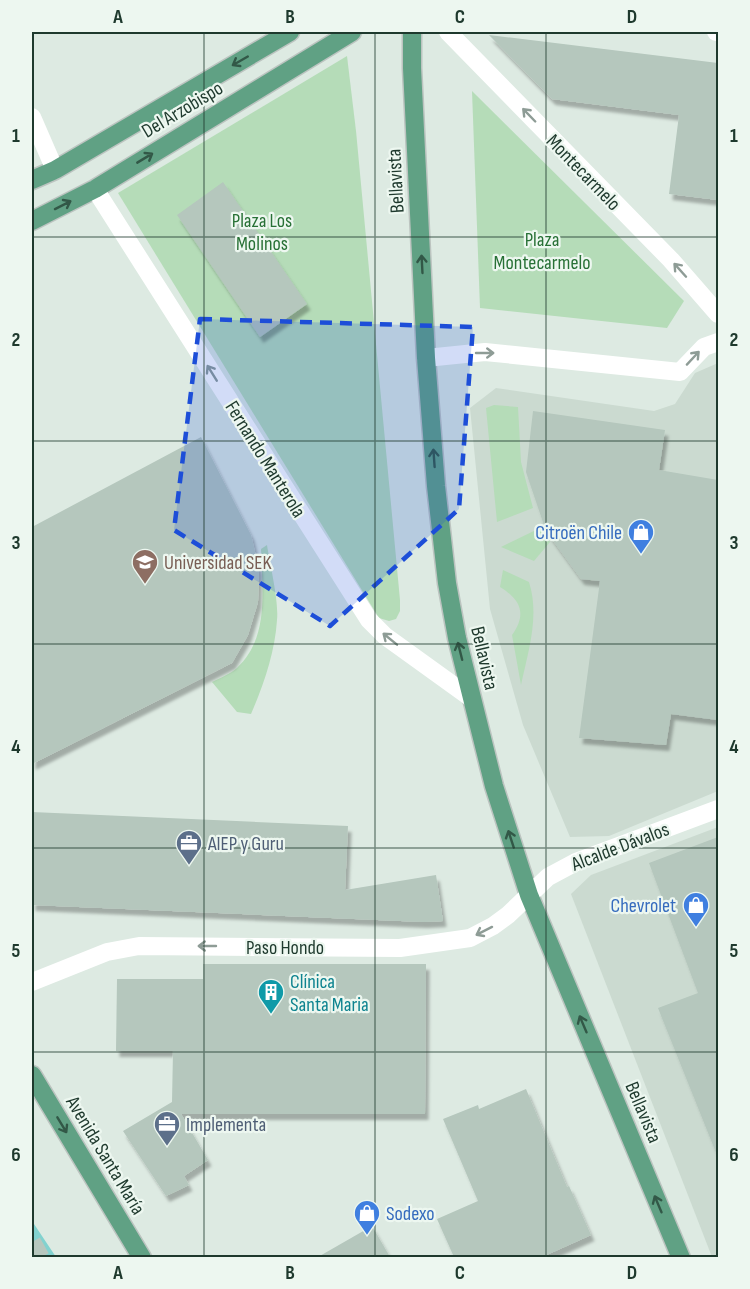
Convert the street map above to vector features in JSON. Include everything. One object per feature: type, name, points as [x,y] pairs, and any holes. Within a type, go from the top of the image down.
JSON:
[{"type":"main road","name":"Del Arzobispo","points":[[32,180],[55,170],[290,32]]},
{"type":"main road","name":"Del Arzobispo","points":[[32,221],[95,189],[352,32]]},
{"type":"main road","name":"Bellavista","points":[[412,32],[411,68],[426,358],[436,486],[447,583],[457,638],[494,786],[529,895],[681,1257]]},
{"type":"main road","name":"Avenida Santa María","points":[[32,1075],[142,1257]]},
{"type":"street","name":"Montecarmelo","points":[[448,32],[671,260],[718,314]]},
{"type":"street","points":[[32,117],[55,170]]},
{"type":"street","name":"Fernando Manterola","points":[[95,189],[369,620],[394,642],[471,698]]},
{"type":"street","points":[[426,358],[484,352],[680,372],[704,347],[718,342]]},
{"type":"street","name":"Alcalde Dávalos","points":[[529,895],[548,877],[567,866],[718,809]]},
{"type":"street","name":"Paso Hondo","points":[[32,982],[107,952],[139,946],[399,948],[470,938],[493,926],[529,895]]},
{"type":"highlighted area","points":[[200,319],[473,327],[459,509],[330,626],[174,530]]},
{"type":"shaded area","points":[[718,363],[718,791],[609,836],[570,837],[523,725],[490,609],[470,408],[496,388],[654,411],[675,404],[695,373]]},
{"type":"shaded area","points":[[718,827],[718,1257],[712,1257],[571,894],[591,875]]},
{"type":"green space","name":"Plaza Los Molinos","points":[[347,56],[400,600],[400,611],[396,619],[389,621],[379,618],[118,193]]},
{"type":"green space","name":"Plaza Montecarmelo","points":[[472,91],[684,301],[667,328],[480,308]]},
{"type":"green space","points":[[494,405],[518,407],[521,462],[533,508],[497,522],[486,408]]},
{"type":"green space","points":[[540,528],[550,542],[534,561],[501,547]]},
{"type":"green space","points":[[267,545],[276,593],[277,620],[268,668],[251,714],[237,712],[212,682],[237,668],[248,656],[255,642],[262,612],[261,549]]},
{"type":"green space","points":[[503,570],[529,582],[532,595],[532,634],[521,685],[512,635],[517,627],[520,608],[513,597],[500,587]]},
{"type":"water","points":[[32,1221],[56,1257],[32,1257]]},
{"type":"building","points":[[489,35],[718,63],[718,200],[669,194],[679,115],[552,99]]},
{"type":"building","points":[[223,182],[307,304],[260,337],[177,215]]},
{"type":"building","name":"Citroën Chile","points":[[533,411],[665,430],[659,470],[718,480],[718,720],[671,714],[666,745],[579,738],[600,581],[581,579],[546,531],[526,472]]},
{"type":"building","name":"Universidad SEK","points":[[201,437],[251,535],[259,569],[258,602],[248,635],[232,663],[32,764],[32,527]]},
{"type":"building","name":"AIEP y Guru","points":[[32,812],[348,826],[345,890],[436,875],[443,921],[32,905]]},
{"type":"building","name":"Chevrolet","points":[[718,837],[717,1155],[658,1008],[698,993],[649,863]]},
{"type":"building","name":"Clínica Santa Maria","points":[[203,964],[426,964],[425,1114],[181,1114],[208,1160],[184,1176],[189,1185],[166,1196],[123,1131],[172,1102],[173,1051],[116,1051],[117,979],[203,979]]},
{"type":"building","points":[[526,1089],[567,1187],[569,1186],[591,1235],[542,1257],[454,1257],[437,1219],[478,1201],[443,1119],[478,1105],[479,1109]]},
{"type":"building","name":"Sodexo","points":[[372,1226],[390,1257],[318,1257]]},
{"type":"tunnel","points":[[32,1242],[41,1258]]},
{"type":"place","name":"Citroën Chile","points":[[641,555]]},
{"type":"place","name":"Universidad SEK","points":[[145,585]]},
{"type":"place","name":"AIEP y Guru","points":[[189,866]]},
{"type":"place","name":"Chevrolet","points":[[696,928]]},
{"type":"place","name":"Clínica Santa Maria","points":[[271,1015]]},
{"type":"place","name":"Implementa","points":[[167,1147]]},
{"type":"place","name":"Sodexo","points":[[367,1236]]}]
